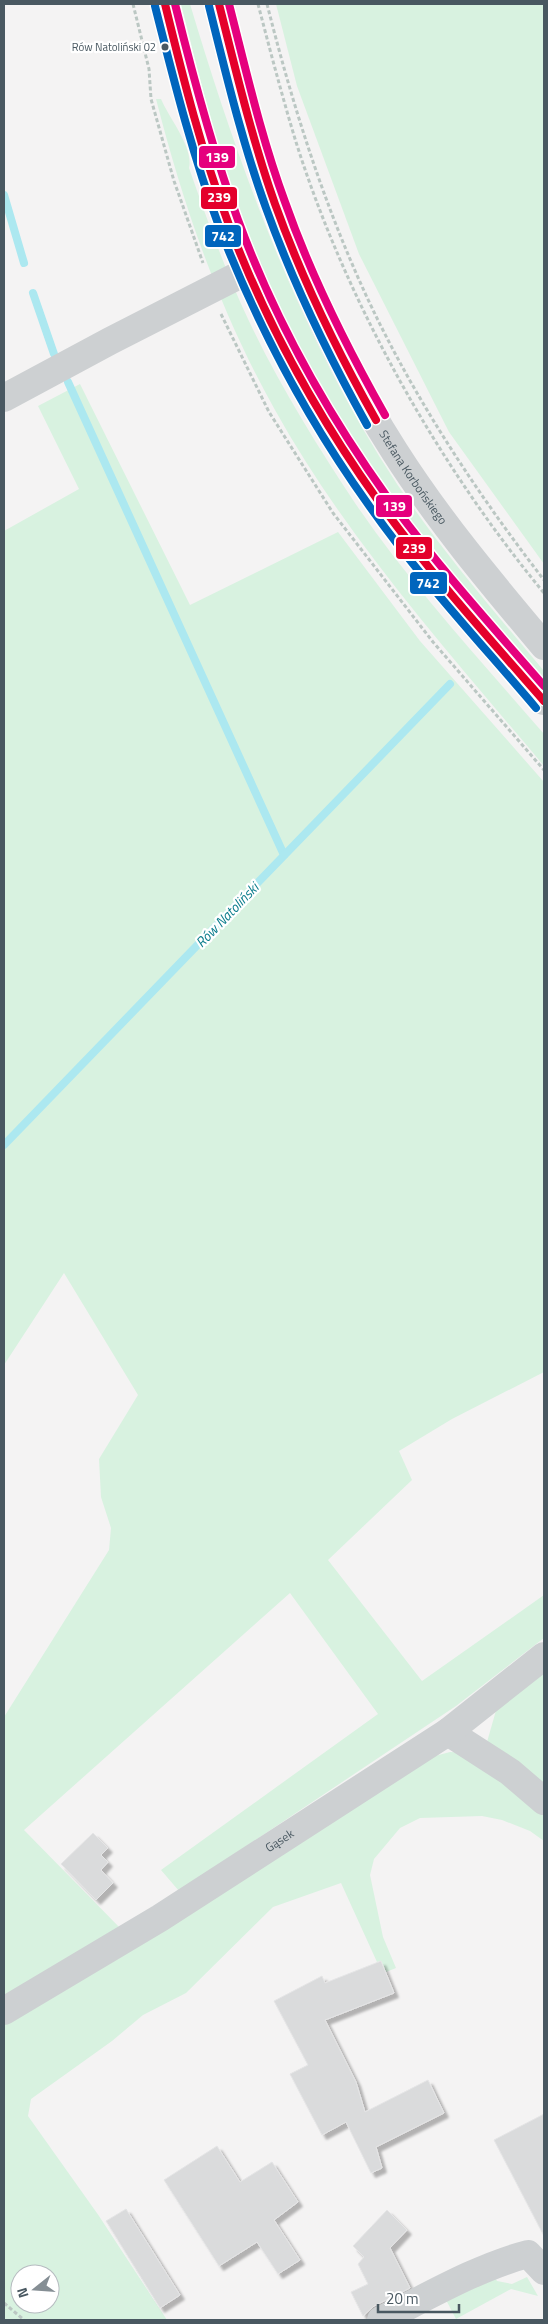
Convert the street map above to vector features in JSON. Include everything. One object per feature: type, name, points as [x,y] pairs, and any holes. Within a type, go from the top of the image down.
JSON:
[{"type":"street","points":[[165,4],[195,121],[216,188],[267,311],[295,366],[359,474],[454,597],[544,701]]},
{"type":"street","name":"Stefana Korbońskiego","points":[[219,4],[264,172],[285,231],[336,347],[394,451],[435,512],[544,646]]},
{"type":"street","points":[[4,398],[249,270]]},
{"type":"street","name":"Gąsek","points":[[4,2011],[160,1918],[448,1732],[544,1656]]},
{"type":"street","points":[[448,1732],[510,1772],[544,1801]]},
{"type":"street","points":[[381,2320],[441,2290],[514,2258],[536,2262]]},
{"type":"path","points":[[258,4],[297,143],[328,228],[362,307],[414,405],[456,473],[504,542],[544,593]]},
{"type":"path","points":[[267,4],[304,138],[353,265],[388,341],[479,491],[544,580]]},
{"type":"path","points":[[4,2303],[24,2320]]},
{"type":"green space","points":[[181,4],[190,4],[209,67],[252,191],[302,312],[331,371],[397,484],[449,556],[544,671],[544,681],[453,575],[401,509],[332,405],[290,329],[255,253],[231,189],[201,84]]},
{"type":"green space","points":[[276,4],[544,4],[544,564],[449,432],[359,254],[297,86]]},
{"type":"green space","points":[[156,99],[161,99],[180,133],[188,151],[189,168],[232,282],[260,343],[298,413],[376,533],[446,621],[544,734],[544,766],[401,594],[334,504],[275,410],[237,335],[205,259],[179,180]]},
{"type":"green space","points":[[80,384],[190,605],[338,532],[420,641],[544,782],[544,1372],[452,1419],[399,1451],[412,1480],[328,1560],[422,1681],[544,1595],[544,1638],[456,1706],[179,1891],[161,1870],[378,1714],[290,1593],[24,1830],[121,1929],[4,2003],[4,1717],[109,1550],[111,1528],[101,1497],[99,1459],[138,1395],[64,1273],[4,1365],[4,531],[79,489],[38,406]]},
{"type":"green space","points":[[544,1669],[544,1792],[485,1749],[497,1707]]},
{"type":"green space","points":[[450,1752],[471,1753],[544,1807],[544,1841],[530,1831],[502,1820],[482,1816],[420,1818],[400,1828],[374,1859],[370,1875],[383,1937],[396,1968],[386,1972],[381,1961],[377,1962],[341,1883],[273,1907],[186,1993],[143,2015],[112,2041],[31,2099],[28,2116],[99,2216],[167,2320],[4,2320],[4,2021],[431,1757]]},
{"type":"green space","points":[[493,2274],[497,2281],[512,2284],[527,2277],[538,2296],[511,2289],[456,2319],[445,2298]]},
{"type":"building","points":[[93,1833],[108,1848],[101,1855],[108,1862],[101,1870],[113,1883],[96,1900],[61,1864]]},
{"type":"building","points":[[381,1961],[394,1993],[325,2020],[356,2082],[365,2112],[428,2080],[444,2113],[376,2147],[382,2168],[371,2173],[346,2122],[322,2135],[290,2074],[308,2065],[274,2001],[322,1976],[325,1983]]},
{"type":"building","points":[[544,2114],[544,2236],[494,2140]]},
{"type":"building","points":[[217,2146],[240,2182],[272,2162],[298,2202],[274,2220],[300,2260],[278,2274],[257,2242],[219,2266],[164,2180]]},
{"type":"building","points":[[126,2209],[180,2295],[160,2308],[106,2221]]},
{"type":"building","points":[[387,2210],[407,2230],[390,2248],[410,2288],[374,2306],[363,2316],[351,2292],[368,2284],[358,2264],[364,2257],[353,2246]]},
{"type":"waterway","points":[[4,195],[24,263]]},
{"type":"waterway","points":[[33,293],[54,354]]},
{"type":"waterway","points":[[68,382],[284,855]]},
{"type":"waterway","name":"Rów Natoliński","points":[[4,1145],[450,684]]},
{"type":"transit line","name":"239","points":[[165,4],[194,115],[229,225],[259,298],[314,403],[357,470],[398,528],[459,603],[544,701]]},
{"type":"transit line","name":"139","points":[[175,4],[220,167],[252,257],[285,329],[323,399],[366,466],[406,523],[544,686]]},
{"type":"transit line","name":"239","points":[[219,4],[252,130],[285,232],[321,314],[376,420]]},
{"type":"transit line","name":"139","points":[[229,4],[261,128],[276,178],[295,230],[330,310],[385,415]]},
{"type":"transit line","name":"742","points":[[155,6],[184,119],[210,202],[235,266],[286,373],[326,441],[389,533],[536,708]]},
{"type":"transit line","name":"742","points":[[209,6],[242,133],[276,236],[312,318],[367,425]]},
{"type":"place","name":"Rów Natoliński 02","points":[[165,47]]}]
